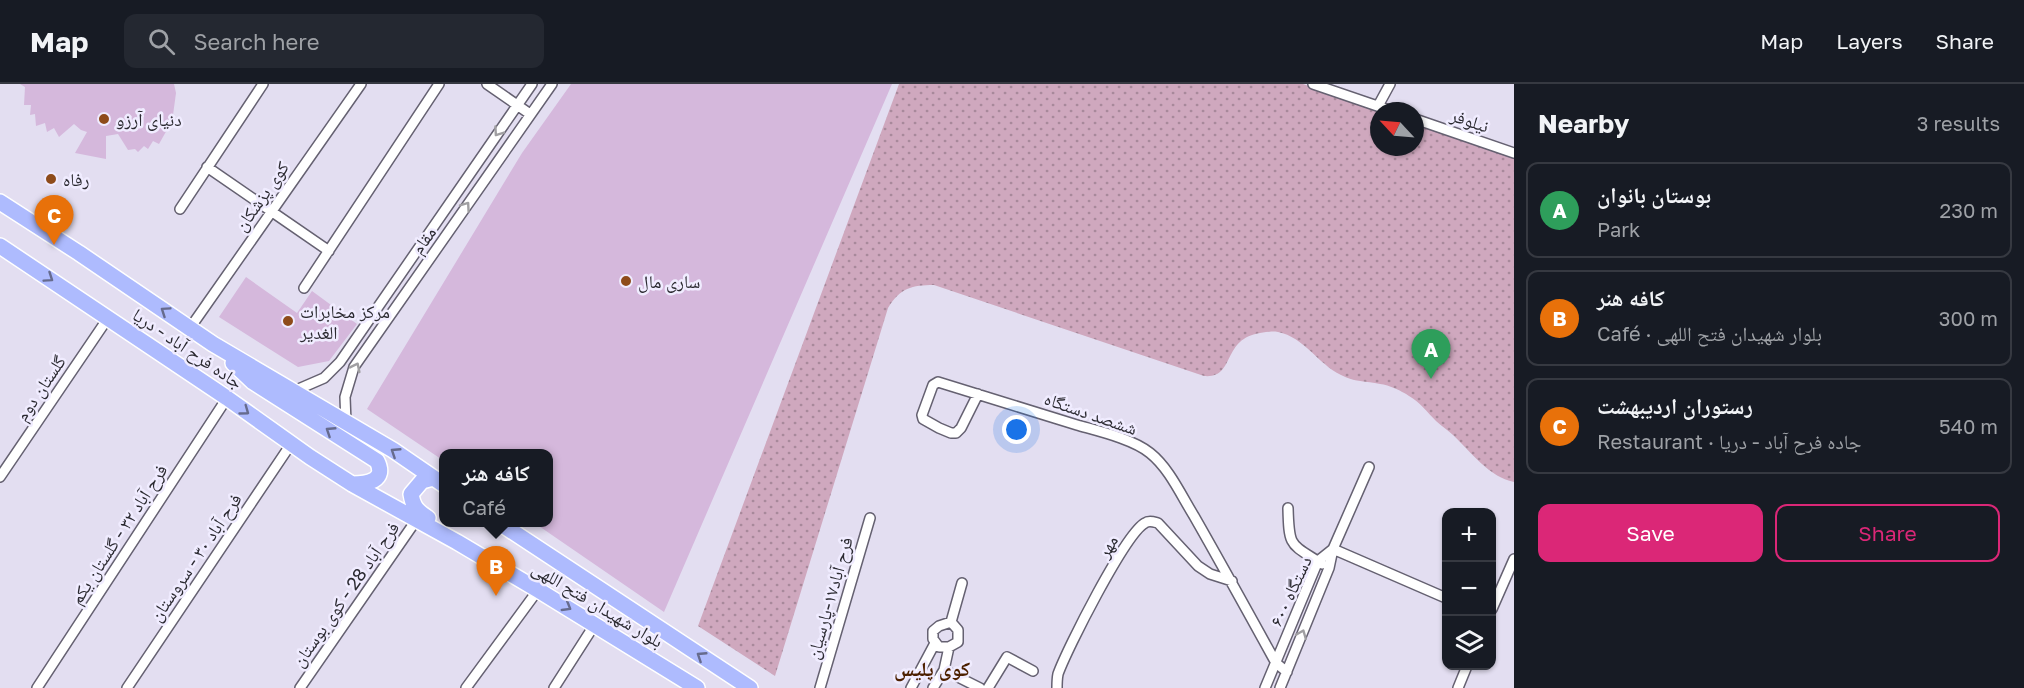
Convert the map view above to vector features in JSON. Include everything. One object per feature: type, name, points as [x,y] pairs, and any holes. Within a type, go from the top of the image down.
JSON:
[{"type":"main road","name":"جاده فرح آباد - دریا","points":[[0,202],[213,344]]},
{"type":"main road","name":"جاده فرح آباد - دریا","points":[[0,246],[352,483]]},
{"type":"main road","points":[[213,344],[393,450],[438,481]]},
{"type":"main road","points":[[213,344],[253,382],[377,461],[380,467],[374,481],[367,484],[352,483]]},
{"type":"main road","points":[[438,481],[422,481],[411,494],[412,503],[417,510],[439,524]]},
{"type":"main road","name":"بلوار شهیدان فتح اللهی","points":[[352,483],[538,590],[697,688]]},
{"type":"main road","points":[[444,527],[486,554],[497,566]]},
{"type":"main road","name":"بلوار شهیدان فتح اللهی","points":[[506,527],[750,688]]},
{"type":"street","points":[[180,209],[263,84]]},
{"type":"street","name":"کوی پزشکان","points":[[190,328],[361,84]]},
{"type":"street","points":[[304,288],[439,84]]},
{"type":"street","points":[[487,84],[530,114]]},
{"type":"street","name":"مقام","points":[[294,391],[324,378],[340,362],[532,84]]},
{"type":"street","name":"مقام","points":[[346,423],[345,397],[354,367],[552,84]]},
{"type":"street","points":[[1313,84],[1340,89],[1370,102]]},
{"type":"street","points":[[1380,102],[1390,84]]},
{"type":"street","name":"نیلوفر","points":[[1424,122],[1514,153]]},
{"type":"street","points":[[207,167],[329,251]]},
{"type":"street","name":"گلستان دوم","points":[[0,477],[108,318]]},
{"type":"street","name":"ششصد دستگاه","points":[[978,394],[961,428],[956,433],[951,434],[922,419],[933,385],[938,382],[978,394],[1125,440],[1149,452],[1169,476],[1232,581],[1276,663]]},
{"type":"street","name":"فرح آباد ۳۲ - گلستان یکم","points":[[38,688],[227,398]]},
{"type":"street","name":"فرح آباد ۳۰ - سروستان","points":[[127,688],[291,444]]},
{"type":"street","points":[[1369,467],[1333,549],[1442,596]]},
{"type":"street","points":[[1288,508],[1288,535],[1292,543],[1329,568]]},
{"type":"street","name":"فرح آباد۱۷-پارسیان","points":[[820,688],[870,518]]},
{"type":"street","name":"فرح آباد 28 - کوی بوستان","points":[[300,688],[417,519]]},
{"type":"street","name":"مهر","points":[[1057,688],[1057,677],[1093,602],[1129,539],[1145,523],[1152,521],[1158,524],[1205,571],[1232,581]]},
{"type":"street","name":"۶۰۰ دستگاه","points":[[1265,688],[1318,561],[1333,549]]},
{"type":"street","name":"۶۰۰ دستگاه","points":[[1280,688],[1329,568],[1333,549]]},
{"type":"street","points":[[1496,598],[1514,559]]},
{"type":"street","points":[[951,622],[962,583]]},
{"type":"street","points":[[466,688],[538,590]]},
{"type":"street","points":[[951,622],[958,630],[958,642],[949,647],[939,647],[933,639],[933,631],[951,622]]},
{"type":"street","points":[[554,688],[595,624]]},
{"type":"street","points":[[911,688],[936,643]]},
{"type":"street","points":[[933,688],[944,670],[949,647]]},
{"type":"street","points":[[988,688],[1007,657],[1033,671]]},
{"type":"street","points":[[1276,663],[1287,672]]},
{"type":"street","points":[[944,670],[980,688]]},
{"type":"street","points":[[1458,688],[1465,670]]},
{"type":"shaded area","points":[[899,84],[1303,84],[1370,107],[1370,156],[1424,156],[1424,126],[1514,157],[1514,482],[1488,469],[1413,398],[1387,386],[1341,375],[1296,339],[1278,332],[1260,333],[1248,337],[1239,343],[1221,371],[1214,375],[1204,376],[934,285],[913,287],[897,296],[888,308],[775,676],[698,626]]},
{"type":"building","name":"دنیای آرزو","points":[[20,84],[174,84],[176,93],[173,115],[159,144],[153,141],[148,149],[144,146],[138,152],[135,149],[128,150],[118,134],[106,136],[106,159],[75,153],[87,132],[74,124],[59,137],[54,128],[47,132],[45,123],[36,126],[35,114],[30,115],[31,105],[24,105],[25,87]]},
{"type":"building","name":"ساری مال","points":[[571,84],[892,84],[664,612],[540,527],[553,527],[553,449],[439,449],[439,458],[367,409],[522,153]]},
{"type":"building","name":"مرکز مخابرات الغدیر","points":[[246,277],[297,313],[312,291],[357,324],[329,361],[298,367],[219,317]]},
{"type":"place","name":"دنیای آرزو","points":[[104,119]]},
{"type":"place","name":"رفاه","points":[[51,179]]},
{"type":"place","name":"رستوران اردیبهشت","points":[[54,245]]},
{"type":"place","name":"ساری مال","points":[[626,281]]},
{"type":"place","name":"مرکز مخابرات الغدیر","points":[[288,321]]},
{"type":"place","name":"بوستان بانوان","points":[[1431,379]]},
{"type":"place","name":"کافه هنر","points":[[496,596]]},
{"type":"district","name":"کوی پلیس","points":[[932,668]]}]
